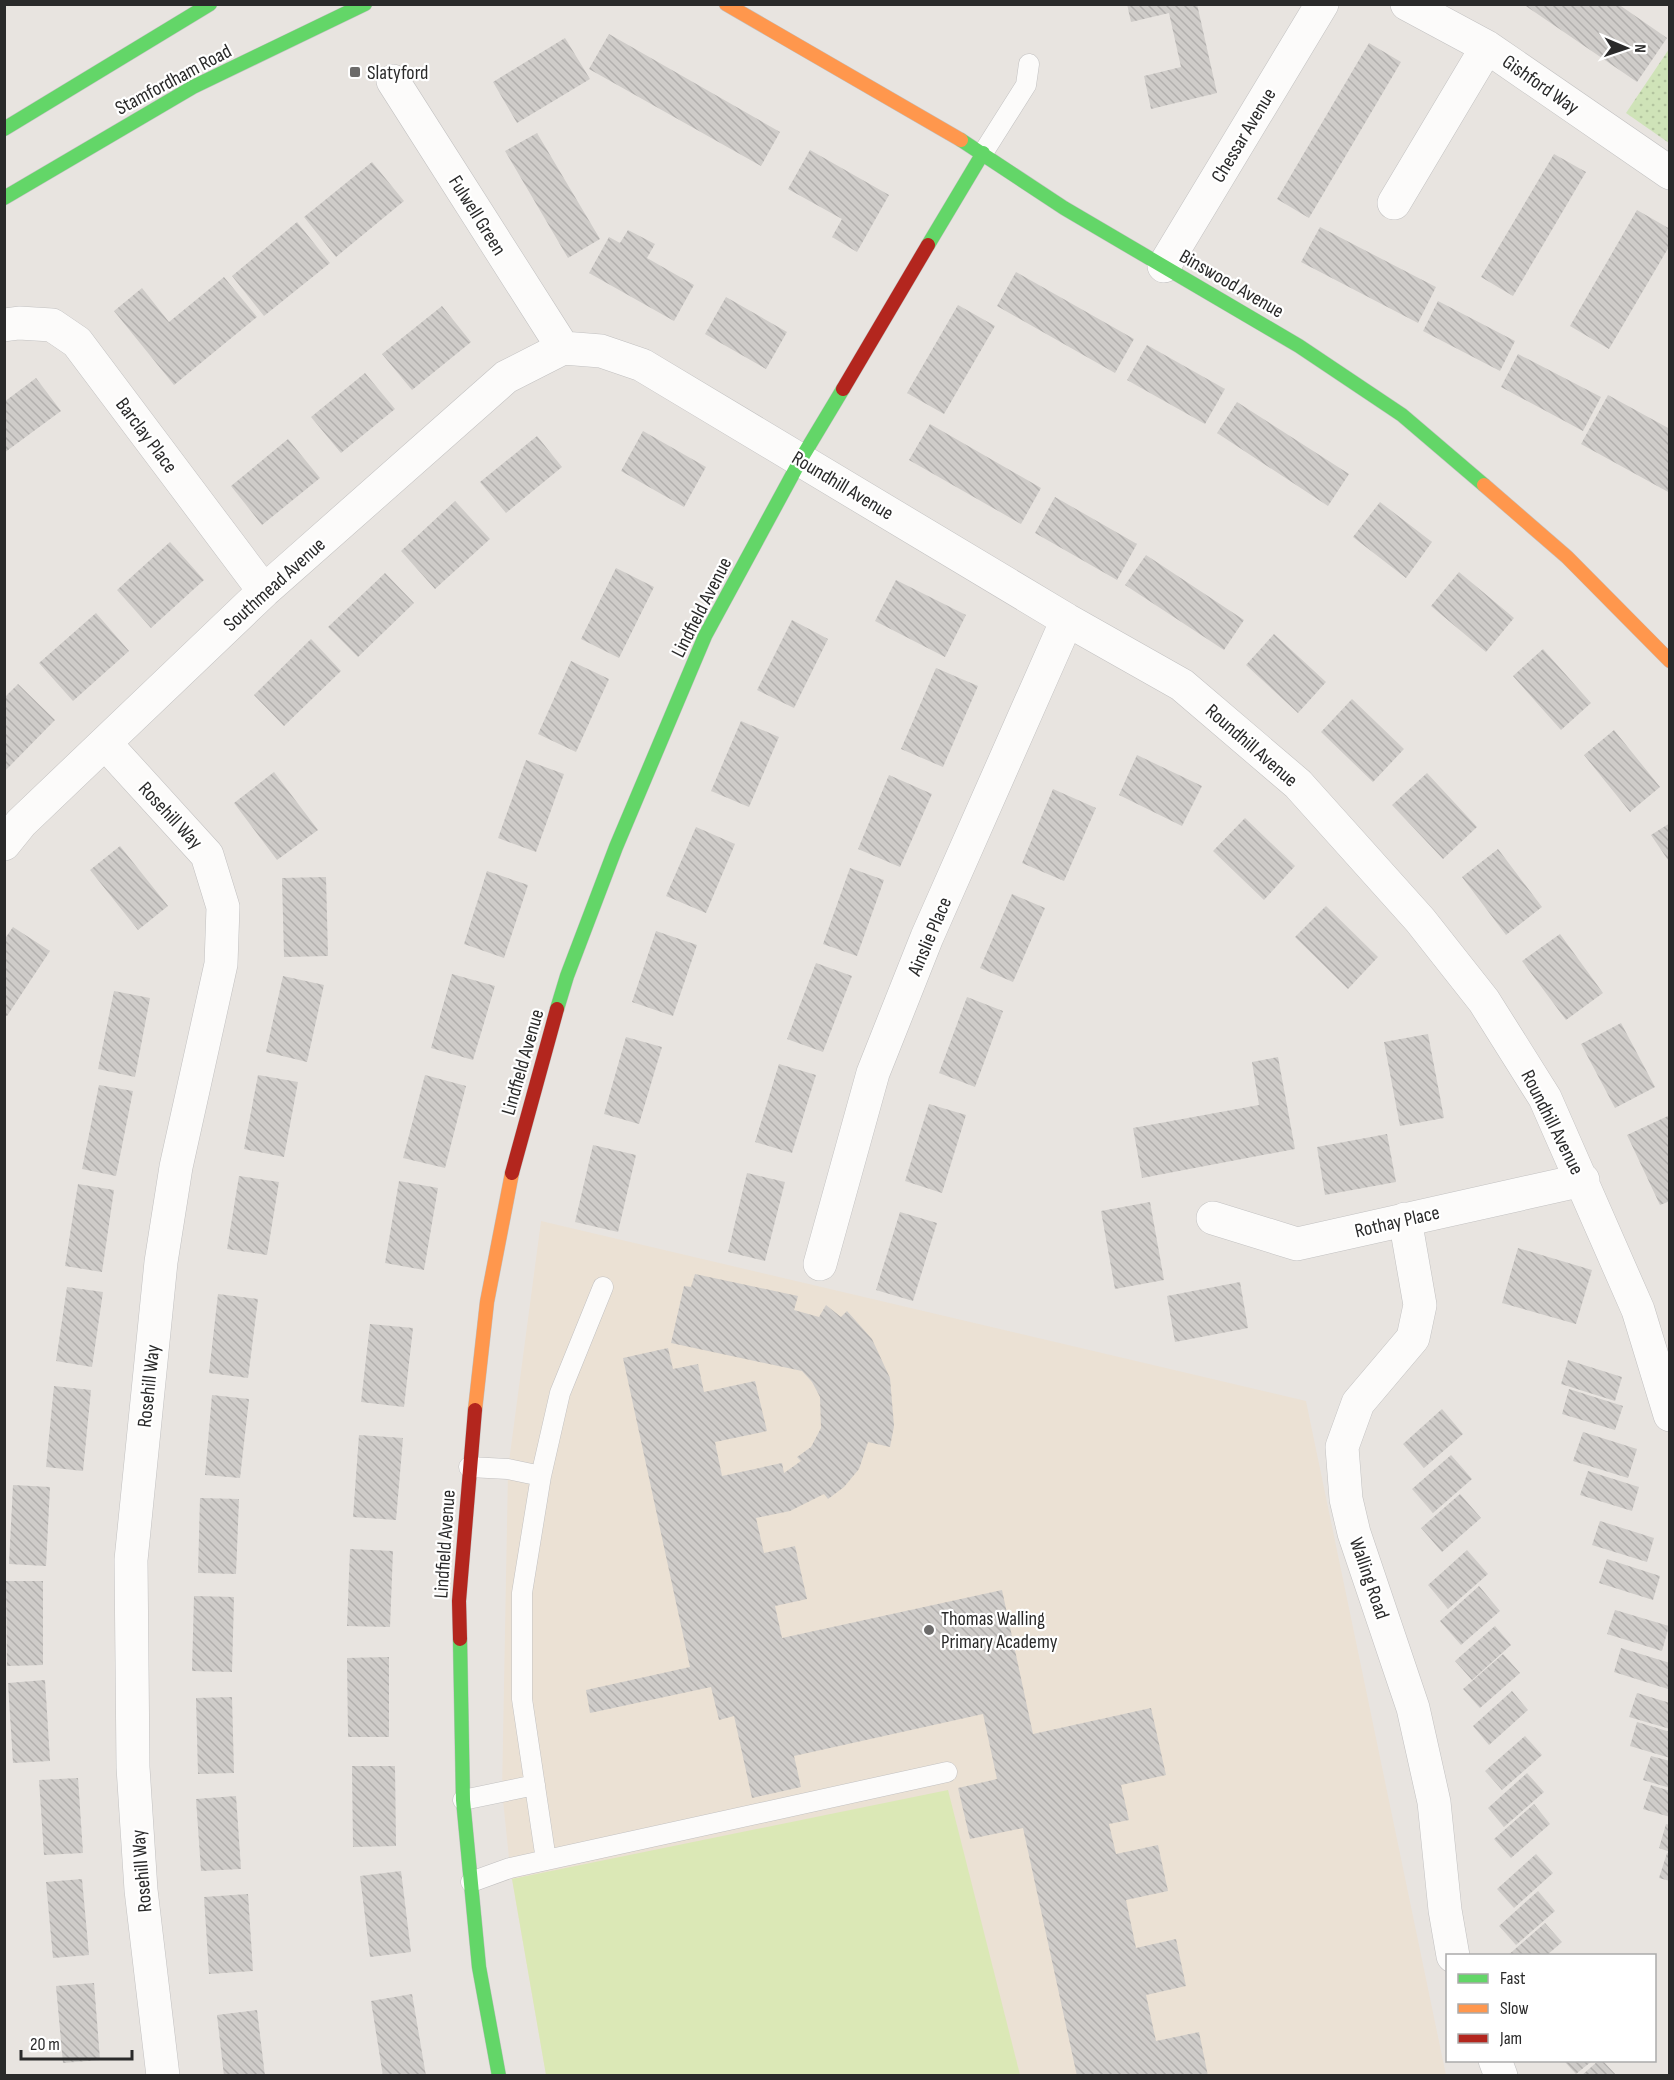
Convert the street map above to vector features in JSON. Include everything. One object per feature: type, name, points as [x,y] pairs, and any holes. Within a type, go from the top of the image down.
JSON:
[{"type":"street","points":[[4,129],[210,4]]},
{"type":"street","name":"Stamfordham Road","points":[[7,191],[193,87],[364,4]]},
{"type":"street","name":"Binswood Avenue","points":[[726,4],[983,153],[1064,208],[1299,346],[1402,415],[1567,557],[1670,661]]},
{"type":"street","name":"Chessar Avenue","points":[[1164,266],[1322,4]]},
{"type":"street","name":"Gishford Way","points":[[1407,4],[1487,47],[1670,173]]},
{"type":"street","points":[[1394,203],[1487,47]]},
{"type":"street","name":"Fulwell Green","points":[[393,81],[563,348]]},
{"type":"street","name":"Lindfield Avenue","points":[[499,2076],[479,1967],[463,1800],[459,1601],[469,1467],[487,1302],[515,1155],[567,976],[616,847],[705,636],[801,459],[983,153]]},
{"type":"street","name":"Barclay Place","points":[[4,325],[19,322],[52,325],[77,342],[264,591]]},
{"type":"street","name":"Roundhill Avenue","points":[[563,348],[601,351],[642,365],[1067,620],[1182,685],[1298,784],[1420,920],[1484,1001],[1545,1098],[1583,1180],[1638,1310],[1670,1415]]},
{"type":"street","name":"Southmead Avenue","points":[[4,844],[21,823],[264,591],[506,377],[563,348]]},
{"type":"street","name":"Ainslie Place","points":[[820,1264],[873,1073],[927,937],[1067,620]]},
{"type":"street","name":"Rosehill Way","points":[[105,743],[207,855],[223,907],[221,964],[177,1167],[161,1262],[131,1560],[133,1767],[137,1834],[141,1890],[163,2076]]},
{"type":"street","name":"Rothay Place","points":[[1213,1218],[1297,1244],[1583,1180]]},
{"type":"street","name":"Walling Road","points":[[1405,1219],[1420,1305],[1413,1338],[1358,1402],[1342,1447],[1346,1499],[1354,1533],[1413,1708],[1434,1802],[1445,1910],[1453,1954]]},
{"type":"street","points":[[1495,2062],[1501,2076]]},
{"type":"lane","points":[[983,153],[1026,85],[1029,64]]},
{"type":"lane","points":[[546,1860],[522,1699],[522,1593],[541,1476],[560,1393],[603,1287]]},
{"type":"lane","points":[[469,1467],[508,1469],[541,1476]]},
{"type":"lane","points":[[471,1882],[510,1868],[947,1772]]},
{"type":"lane","points":[[463,1800],[535,1785]]},
{"type":"shaded area","name":"Thomas Walling Primary Academy","points":[[541,1221],[1306,1401],[1446,2075],[546,2075],[510,1868],[502,1791],[508,1469]]},
{"type":"green space","points":[[1669,49],[1669,143],[1626,113]]},
{"type":"green space","points":[[948,1790],[1020,2075],[546,2075],[512,1879]]},
{"type":"building","points":[[1127,4],[1197,4],[1217,93],[1151,109],[1144,76],[1181,67],[1169,13],[1131,22]]},
{"type":"building","points":[[1523,4],[1618,4],[1667,38],[1637,82]]},
{"type":"building","points":[[609,34],[780,132],[761,166],[589,69]]},
{"type":"building","points":[[565,38],[590,79],[517,123],[493,82]]},
{"type":"building","points":[[1369,43],[1401,62],[1309,218],[1277,199]]},
{"type":"building","points":[[537,133],[600,239],[568,258],[505,151]]},
{"type":"building","points":[[810,150],[889,195],[857,252],[832,237],[842,219],[788,189]]},
{"type":"building","points":[[1554,154],[1586,172],[1513,296],[1481,277]]},
{"type":"building","points":[[372,162],[404,201],[336,257],[304,217]]},
{"type":"building","points":[[1637,210],[1670,229],[1670,245],[1609,349],[1570,326]]},
{"type":"building","points":[[297,222],[330,263],[264,316],[232,276]]},
{"type":"building","points":[[1320,227],[1436,287],[1418,323],[1301,262]]},
{"type":"building","points":[[628,230],[655,244],[647,258],[694,285],[674,321],[589,273],[609,237],[620,243]]},
{"type":"building","points":[[1016,272],[1134,339],[1115,373],[997,306]]},
{"type":"building","points":[[224,277],[257,317],[174,385],[114,311],[142,288],[169,322]]},
{"type":"building","points":[[726,297],[787,332],[766,369],[705,334]]},
{"type":"building","points":[[1438,301],[1515,341],[1500,371],[1423,331]]},
{"type":"building","points":[[958,305],[995,326],[944,414],[907,393]]},
{"type":"building","points":[[442,306],[471,342],[412,390],[382,354]]},
{"type":"building","points":[[1147,345],[1225,389],[1205,424],[1127,380]]},
{"type":"building","points":[[1518,354],[1601,397],[1583,431],[1501,387]]},
{"type":"building","points":[[365,373],[395,409],[341,453],[311,417]]},
{"type":"building","points":[[36,378],[61,411],[4,453],[4,402]]},
{"type":"building","points":[[1608,395],[1670,429],[1670,493],[1581,444]]},
{"type":"building","points":[[1237,402],[1349,474],[1328,506],[1217,433]]},
{"type":"building","points":[[930,424],[1041,488],[1021,524],[909,460]]},
{"type":"building","points":[[643,431],[706,467],[684,507],[621,471]]},
{"type":"building","points":[[537,436],[562,467],[506,513],[480,482]]},
{"type":"building","points":[[288,439],[320,478],[262,525],[231,486]]},
{"type":"building","points":[[1055,497],[1137,544],[1117,580],[1035,533]]},
{"type":"building","points":[[455,501],[490,539],[435,589],[401,551]]},
{"type":"building","points":[[1380,502],[1432,542],[1406,578],[1353,537]]},
{"type":"building","points":[[170,542],[204,580],[151,628],[117,590]]},
{"type":"building","points":[[1146,555],[1244,620],[1224,650],[1125,585]]},
{"type":"building","points":[[616,568],[654,587],[619,658],[581,639]]},
{"type":"building","points":[[1459,572],[1514,618],[1486,652],[1431,606]]},
{"type":"building","points":[[385,573],[414,603],[358,657],[328,627]]},
{"type":"building","points":[[896,580],[966,615],[945,657],[875,621]]},
{"type":"building","points":[[96,613],[129,651],[73,701],[39,663]]},
{"type":"building","points":[[792,620],[828,639],[794,708],[757,690]]},
{"type":"building","points":[[1274,634],[1326,682],[1298,713],[1246,665]]},
{"type":"building","points":[[311,639],[341,671],[284,726],[254,695]]},
{"type":"building","points":[[1543,649],[1591,703],[1561,730],[1513,676]]},
{"type":"building","points":[[571,661],[609,679],[576,752],[538,734]]},
{"type":"building","points":[[936,668],[978,686],[943,767],[901,749]]},
{"type":"building","points":[[18,684],[55,720],[4,772],[4,698]]},
{"type":"building","points":[[1352,699],[1404,749],[1373,782],[1321,732]]},
{"type":"building","points":[[741,721],[779,737],[749,807],[711,791]]},
{"type":"building","points":[[1614,730],[1660,787],[1630,812],[1584,755]]},
{"type":"building","points":[[1137,755],[1202,786],[1182,826],[1119,795]]},
{"type":"building","points":[[526,760],[564,774],[536,852],[498,838]]},
{"type":"building","points":[[274,772],[318,830],[277,860],[234,803]]},
{"type":"building","points":[[1427,773],[1477,827],[1443,859],[1392,805]]},
{"type":"building","points":[[889,775],[932,794],[900,867],[858,849]]},
{"type":"building","points":[[1053,789],[1096,808],[1064,881],[1022,863]]},
{"type":"building","points":[[1245,818],[1295,866],[1264,900],[1213,851]]},
{"type":"building","points":[[1670,823],[1670,863],[1651,835]]},
{"type":"building","points":[[696,827],[735,844],[706,913],[666,896]]},
{"type":"building","points":[[120,846],[168,906],[138,930],[90,870]]},
{"type":"building","points":[[1498,849],[1542,907],[1506,935],[1462,877]]},
{"type":"building","points":[[850,868],[884,880],[857,956],[823,944]]},
{"type":"building","points":[[487,871],[528,885],[504,958],[464,944]]},
{"type":"building","points":[[326,877],[328,956],[284,957],[282,878]]},
{"type":"building","points":[[1012,894],[1045,908],[1013,982],[980,968]]},
{"type":"building","points":[[1326,906],[1378,957],[1348,989],[1295,937]]},
{"type":"building","points":[[13,927],[50,951],[7,1016],[4,1015],[4,940]]},
{"type":"building","points":[[656,931],[697,945],[673,1016],[632,1002]]},
{"type":"building","points":[[1560,934],[1603,993],[1566,1020],[1522,961]]},
{"type":"building","points":[[816,963],[852,976],[823,1052],[787,1039]]},
{"type":"building","points":[[452,974],[495,986],[473,1060],[431,1048]]},
{"type":"building","points":[[283,976],[324,985],[307,1062],[266,1052]]},
{"type":"building","points":[[114,991],[150,998],[135,1077],[98,1069]]},
{"type":"building","points":[[967,997],[1003,1011],[975,1087],[939,1073]]},
{"type":"building","points":[[1621,1023],[1655,1087],[1615,1108],[1581,1044]]},
{"type":"building","points":[[1428,1034],[1444,1118],[1400,1126],[1384,1042]]},
{"type":"building","points":[[626,1037],[662,1047],[639,1124],[604,1114]]},
{"type":"building","points":[[1278,1057],[1295,1149],[1142,1178],[1133,1128],[1259,1105],[1252,1062]]},
{"type":"building","points":[[779,1064],[816,1075],[792,1153],[755,1142]]},
{"type":"building","points":[[258,1075],[298,1082],[284,1157],[244,1149]]},
{"type":"building","points":[[425,1075],[466,1086],[445,1168],[403,1158]]},
{"type":"building","points":[[99,1085],[133,1091],[116,1176],[82,1169]]},
{"type":"building","points":[[929,1104],[966,1115],[942,1193],[905,1181]]},
{"type":"building","points":[[1670,1115],[1670,1201],[1660,1205],[1627,1135]]},
{"type":"building","points":[[1387,1134],[1396,1182],[1325,1195],[1317,1147]]},
{"type":"building","points":[[593,1145],[636,1155],[618,1232],[575,1222]]},
{"type":"building","points":[[747,1173],[785,1182],[765,1261],[728,1252]]},
{"type":"building","points":[[239,1176],[279,1182],[267,1255],[227,1249]]},
{"type":"building","points":[[399,1181],[438,1188],[424,1270],[385,1263]]},
{"type":"building","points":[[78,1184],[114,1190],[102,1272],[65,1266]]},
{"type":"building","points":[[1150,1202],[1164,1280],[1115,1289],[1101,1211]]},
{"type":"building","points":[[900,1212],[937,1223],[913,1301],[876,1290]]},
{"type":"building","points":[[1518,1248],[1592,1270],[1576,1324],[1502,1303]]},
{"type":"building","points":[[695,1274],[798,1296],[794,1310],[819,1317],[826,1305],[841,1317],[847,1311],[872,1339],[890,1378],[894,1426],[890,1447],[868,1442],[859,1469],[844,1487],[828,1499],[824,1494],[790,1511],[756,1518],[764,1553],[795,1546],[807,1599],[775,1606],[782,1638],[1002,1590],[1033,1734],[1151,1708],[1166,1775],[1121,1785],[1129,1820],[1109,1824],[1116,1854],[1158,1845],[1168,1891],[1126,1900],[1136,1948],[1176,1939],[1186,1986],[1146,1995],[1156,2041],[1199,2032],[1208,2076],[1077,2076],[1023,1828],[970,1839],[958,1788],[997,1779],[983,1714],[794,1756],[801,1787],[752,1798],[734,1716],[719,1720],[711,1687],[590,1713],[586,1690],[690,1667],[623,1358],[668,1348],[673,1369],[698,1364],[704,1392],[755,1381],[767,1431],[715,1442],[722,1476],[782,1463],[784,1473],[801,1461],[797,1457],[811,1447],[821,1428],[820,1397],[812,1382],[802,1371],[671,1343],[684,1286],[691,1287]]},
{"type":"building","points":[[1240,1282],[1248,1328],[1175,1342],[1167,1296]]},
{"type":"building","points":[[67,1287],[103,1292],[92,1367],[56,1361]]},
{"type":"building","points":[[218,1294],[258,1299],[248,1378],[209,1373]]},
{"type":"building","points":[[370,1324],[413,1328],[404,1407],[361,1402]]},
{"type":"building","points":[[1568,1360],[1622,1377],[1615,1401],[1561,1384]]},
{"type":"building","points":[[54,1386],[91,1390],[83,1471],[46,1467]]},
{"type":"building","points":[[1569,1389],[1623,1406],[1615,1430],[1562,1414]]},
{"type":"building","points":[[212,1395],[249,1399],[240,1478],[205,1475]]},
{"type":"building","points":[[1442,1409],[1463,1434],[1424,1468],[1403,1444]]},
{"type":"building","points":[[1583,1432],[1637,1449],[1628,1478],[1573,1461]]},
{"type":"building","points":[[359,1435],[403,1438],[396,1520],[353,1517]]},
{"type":"building","points":[[1451,1455],[1472,1479],[1433,1513],[1412,1489]]},
{"type":"building","points":[[1588,1471],[1639,1487],[1632,1511],[1580,1495]]},
{"type":"building","points":[[13,1485],[50,1487],[46,1566],[9,1564]]},
{"type":"building","points":[[1460,1494],[1481,1518],[1442,1552],[1421,1528]]},
{"type":"building","points":[[200,1498],[239,1499],[236,1574],[198,1573]]},
{"type":"building","points":[[1600,1521],[1654,1538],[1647,1562],[1592,1545]]},
{"type":"building","points":[[350,1549],[393,1551],[390,1627],[347,1626]]},
{"type":"building","points":[[1467,1550],[1488,1574],[1448,1609],[1428,1585]]},
{"type":"building","points":[[1607,1559],[1660,1576],[1653,1600],[1599,1583]]},
{"type":"building","points":[[6,1581],[43,1581],[43,1665],[7,1666]]},
{"type":"building","points":[[1479,1586],[1500,1611],[1461,1645],[1440,1621]]},
{"type":"building","points":[[194,1596],[234,1597],[232,1672],[192,1671]]},
{"type":"building","points":[[1615,1610],[1669,1626],[1662,1651],[1607,1634]]},
{"type":"building","points":[[1495,1626],[1511,1645],[1472,1680],[1455,1661]]},
{"type":"building","points":[[1621,1648],[1670,1663],[1668,1689],[1614,1672]]},
{"type":"building","points":[[1503,1654],[1520,1673],[1480,1708],[1463,1689]]},
{"type":"building","points":[[389,1657],[389,1737],[348,1737],[347,1658]]},
{"type":"building","points":[[45,1680],[50,1761],[13,1763],[8,1683]]},
{"type":"building","points":[[1512,1691],[1528,1710],[1489,1745],[1473,1726]]},
{"type":"building","points":[[1637,1693],[1670,1703],[1670,1729],[1629,1717]]},
{"type":"building","points":[[232,1697],[234,1773],[198,1774],[196,1698]]},
{"type":"building","points":[[1637,1722],[1670,1732],[1670,1758],[1630,1746]]},
{"type":"building","points":[[1525,1736],[1542,1755],[1502,1790],[1485,1771]]},
{"type":"building","points":[[1651,1756],[1670,1761],[1670,1788],[1643,1780]]},
{"type":"building","points":[[352,1766],[395,1766],[396,1846],[353,1847]]},
{"type":"building","points":[[1527,1773],[1544,1792],[1504,1827],[1488,1808]]},
{"type":"building","points":[[78,1778],[83,1853],[44,1855],[39,1780]]},
{"type":"building","points":[[1651,1785],[1670,1791],[1670,1817],[1643,1809]]},
{"type":"building","points":[[236,1796],[241,1869],[201,1871],[196,1799]]},
{"type":"building","points":[[1534,1804],[1550,1824],[1511,1858],[1494,1839]]},
{"type":"building","points":[[1666,1824],[1670,1825],[1670,1852],[1659,1848]]},
{"type":"building","points":[[1667,1853],[1670,1854],[1670,1881],[1659,1878]]},
{"type":"building","points":[[1536,1854],[1553,1873],[1514,1908],[1497,1889]]},
{"type":"building","points":[[401,1871],[411,1952],[370,1957],[360,1876]]},
{"type":"building","points":[[82,1879],[89,1955],[53,1958],[46,1882]]},
{"type":"building","points":[[1538,1891],[1555,1911],[1516,1945],[1499,1926]]},
{"type":"building","points":[[248,1894],[253,1971],[209,1974],[204,1897]]},
{"type":"building","points":[[1545,1923],[1562,1942],[1548,1954],[1509,1954]]},
{"type":"building","points":[[94,1983],[100,2060],[63,2063],[56,1986]]},
{"type":"building","points":[[412,1994],[426,2076],[383,2076],[371,2001]]},
{"type":"building","points":[[257,2010],[265,2076],[224,2076],[217,2015]]},
{"type":"building","points":[[1565,2062],[1591,2062],[1576,2074]]},
{"type":"building","points":[[1597,2062],[1604,2062],[1617,2076],[1581,2076]]},
{"type":"traffic: fast","points":[[4,129],[210,4]]},
{"type":"traffic: fast","points":[[4,198],[193,87],[365,4]]},
{"type":"traffic: fast","points":[[961,140],[1064,208],[1299,346],[1402,415],[1484,485]]},
{"type":"traffic: fast","points":[[928,245],[983,153]]},
{"type":"traffic: fast","points":[[557,1009],[567,976],[616,847],[705,636],[801,459],[843,389]]},
{"type":"traffic: fast","points":[[460,1639],[463,1800],[479,1967],[499,2076]]},
{"type":"traffic: slow","points":[[726,4],[961,140]]},
{"type":"traffic: slow","points":[[1484,485],[1567,557],[1670,661]]},
{"type":"traffic: slow","points":[[475,1410],[487,1302],[512,1173]]},
{"type":"traffic: jam","points":[[843,389],[928,245]]},
{"type":"traffic: jam","points":[[512,1173],[557,1009]]},
{"type":"traffic: jam","points":[[460,1639],[459,1601],[475,1410]]},
{"type":"place","name":"Slatyford","points":[[355,72]]},
{"type":"place","name":"Thomas Walling Primary Academy","points":[[929,1630]]}]
